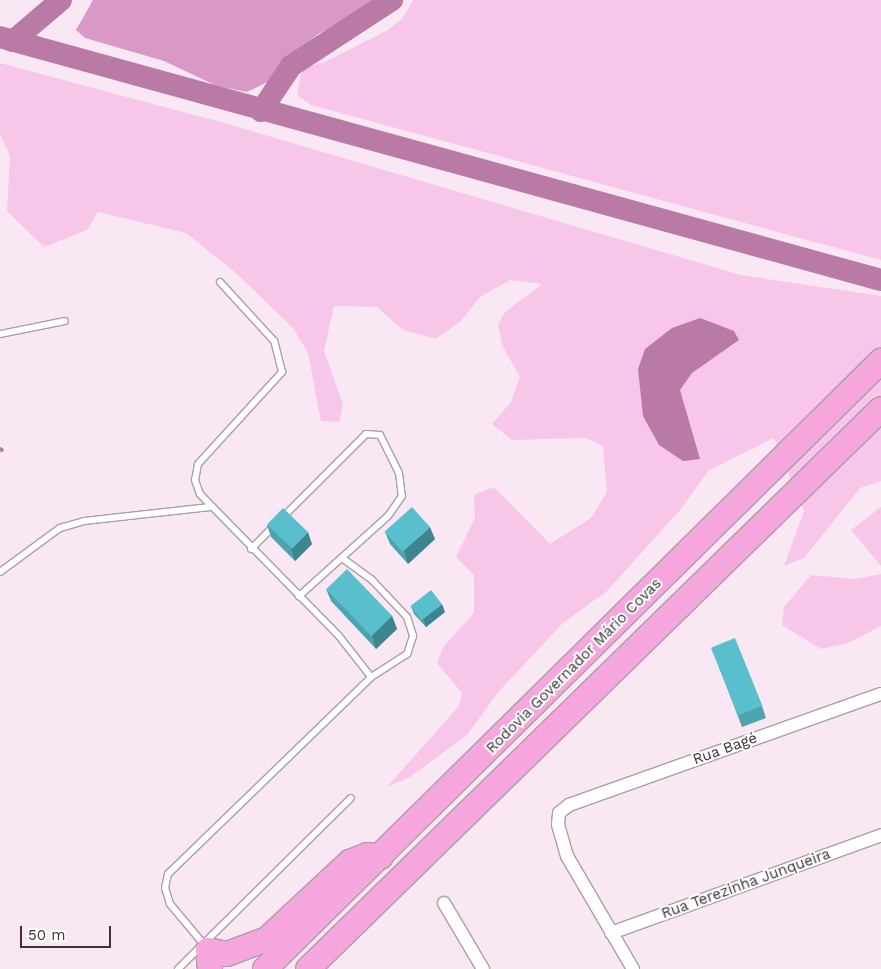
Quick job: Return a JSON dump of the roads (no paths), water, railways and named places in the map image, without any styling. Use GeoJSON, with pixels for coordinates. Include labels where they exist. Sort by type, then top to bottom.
{"type":"FeatureCollection","features":[{"type":"Feature","properties":{"kind":"highway","name":"Rodovia Governador Mário Covas"},"geometry":{"type":"LineString","coordinates":[[265,969],[381,857],[881,361]]}},
{"type":"Feature","properties":{"kind":"highway","name":"Rodovia Governador Mário Covas"},"geometry":{"type":"LineString","coordinates":[[308,969],[760,524],[881,409]]}},
{"type":"Feature","properties":{"kind":"highway"},"geometry":{"type":"LineString","coordinates":[[207,954],[227,954],[267,939],[350,862],[367,855],[381,857]]}},
{"type":"Feature","properties":{"kind":"street","name":"Rua Bagé"},"geometry":{"type":"LineString","coordinates":[[611,933],[560,837],[559,814],[569,805],[881,694]]}},
{"type":"Feature","properties":{"kind":"street","name":"Rua Terezinha Junqueira"},"geometry":{"type":"LineString","coordinates":[[611,933],[881,836]]}},
{"type":"Feature","properties":{"kind":"street"},"geometry":{"type":"LineString","coordinates":[[444,902],[483,969]]}},
{"type":"Feature","properties":{"kind":"street"},"geometry":{"type":"LineString","coordinates":[[611,933],[633,969]]}},
{"type":"Feature","properties":{"kind":"lane"},"geometry":{"type":"LineString","coordinates":[[220,282],[274,341],[282,372],[198,464],[195,480],[210,507],[351,650],[371,677]]}},
{"type":"Feature","properties":{"kind":"lane"},"geometry":{"type":"LineString","coordinates":[[0,334],[65,321]]}},
{"type":"Feature","properties":{"kind":"lane"},"geometry":{"type":"LineString","coordinates":[[251,548],[357,442],[374,433],[380,435],[399,473],[402,496],[388,516],[299,596]]}},
{"type":"Feature","properties":{"kind":"lane"},"geometry":{"type":"LineString","coordinates":[[0,572],[68,526],[210,507]]}},
{"type":"Feature","properties":{"kind":"lane"},"geometry":{"type":"LineString","coordinates":[[207,954],[170,904],[165,888],[168,874],[371,677],[407,654],[413,636],[407,616],[372,580],[342,558]]}},
{"type":"Feature","properties":{"kind":"lane"},"geometry":{"type":"LineString","coordinates":[[178,969],[207,954],[351,798]]}},
{"type":"Feature","properties":{"kind":"waterway"},"geometry":{"type":"LineString","coordinates":[[13,41],[61,0]]}},
{"type":"Feature","properties":{"kind":"waterway"},"geometry":{"type":"LineString","coordinates":[[261,111],[291,66],[392,0]]}},
{"type":"Feature","properties":{"kind":"waterway"},"geometry":{"type":"LineString","coordinates":[[0,37],[881,280]]}}]}
